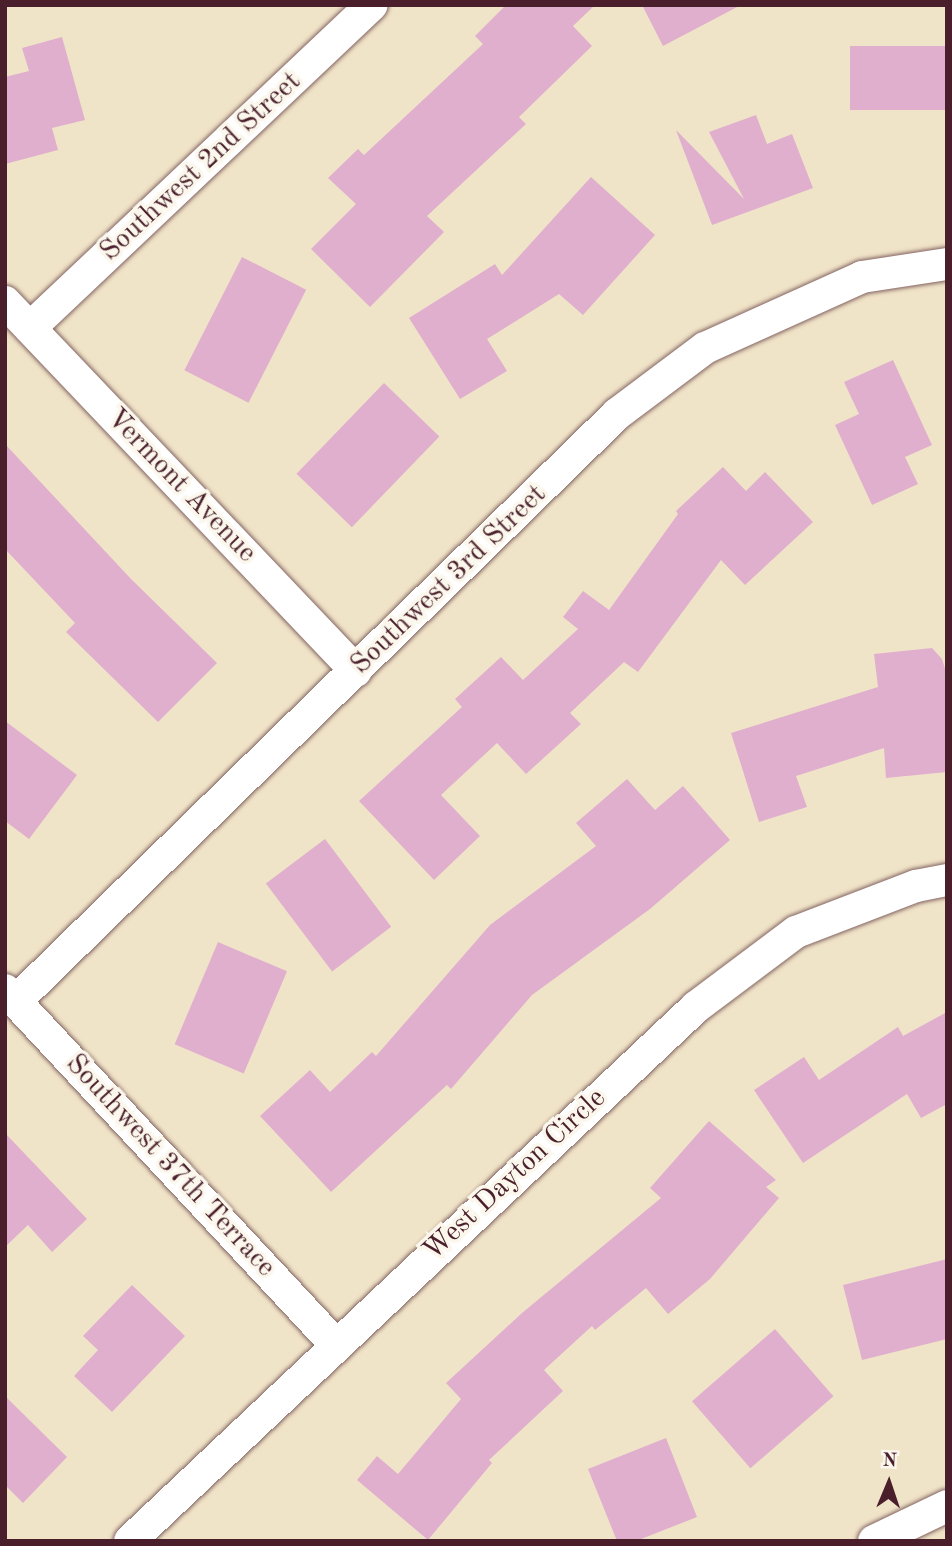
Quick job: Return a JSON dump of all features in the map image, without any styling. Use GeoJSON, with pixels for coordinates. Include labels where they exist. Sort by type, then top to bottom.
{"type":"FeatureCollection","features":[{"type":"Feature","properties":{"kind":"street","name":"Southwest 2nd Street"},"geometry":{"type":"LineString","coordinates":[[30,328],[371,5]]}},
{"type":"Feature","properties":{"kind":"street","name":"Southwest 3rd Street"},"geometry":{"type":"LineString","coordinates":[[11,995],[356,671],[617,414],[705,348],[862,276],[947,264]]}},
{"type":"Feature","properties":{"kind":"street","name":"Vermont Avenue"},"geometry":{"type":"LineString","coordinates":[[5,302],[356,671]]}},
{"type":"Feature","properties":{"kind":"street","name":"West Dayton Circle"},"geometry":{"type":"LineString","coordinates":[[130,1541],[334,1343],[696,1007],[796,932],[916,886],[947,880]]}},
{"type":"Feature","properties":{"kind":"street","name":"Southwest 37th Terrace"},"geometry":{"type":"LineString","coordinates":[[11,995],[334,1343]]}},
{"type":"Feature","properties":{"kind":"street"},"geometry":{"type":"LineString","coordinates":[[874,1541],[947,1506]]}},
{"type":"Feature","properties":{"kind":"building"},"geometry":{"type":"Polygon","coordinates":[[[506,5],[595,5],[573,26],[592,46],[519,117],[526,124],[427,216],[444,232],[370,307],[311,249],[356,204],[328,178],[358,149],[364,155],[483,44],[475,36],[506,5]]]}},
{"type":"Feature","properties":{"kind":"building"},"geometry":{"type":"Polygon","coordinates":[[[642,5],[741,5],[663,46],[642,5]]]}},
{"type":"Feature","properties":{"kind":"building"},"geometry":{"type":"Polygon","coordinates":[[[62,37],[85,120],[52,128],[58,150],[5,164],[5,77],[29,71],[22,48],[62,37]]]}},
{"type":"Feature","properties":{"kind":"building"},"geometry":{"type":"Polygon","coordinates":[[[850,46],[947,46],[947,110],[850,110],[850,46]]]}},
{"type":"Feature","properties":{"kind":"building"},"geometry":{"type":"Polygon","coordinates":[[[756,115],[767,144],[792,134],[813,188],[712,225],[676,130],[744,199],[709,132],[756,115]]]}},
{"type":"Feature","properties":{"kind":"building"},"geometry":{"type":"Polygon","coordinates":[[[591,177],[655,235],[583,315],[559,294],[487,339],[507,371],[460,399],[409,318],[495,264],[502,275],[591,177]]]}},
{"type":"Feature","properties":{"kind":"building"},"geometry":{"type":"Polygon","coordinates":[[[242,257],[306,290],[248,403],[184,370],[242,257]]]}},
{"type":"Feature","properties":{"kind":"building"},"geometry":{"type":"Polygon","coordinates":[[[893,360],[932,445],[905,457],[918,484],[872,505],[835,425],[859,414],[844,382],[893,360]]]}},
{"type":"Feature","properties":{"kind":"building"},"geometry":{"type":"Polygon","coordinates":[[[384,383],[439,436],[352,527],[296,474],[384,383]]]}},
{"type":"Feature","properties":{"kind":"building"},"geometry":{"type":"Polygon","coordinates":[[[5,444],[131,579],[217,663],[158,722],[66,632],[75,623],[5,549],[5,444]]]}},
{"type":"Feature","properties":{"kind":"building"},"geometry":{"type":"Polygon","coordinates":[[[723,467],[746,491],[765,472],[813,522],[745,585],[721,560],[638,672],[624,662],[570,713],[581,724],[526,774],[497,743],[441,795],[480,836],[434,880],[359,801],[462,707],[455,699],[501,657],[523,680],[578,629],[563,617],[583,591],[609,610],[678,514],[676,511],[723,467]]]}},
{"type":"Feature","properties":{"kind":"building"},"geometry":{"type":"Polygon","coordinates":[[[932,648],[942,659],[947,675],[947,772],[886,778],[884,748],[796,776],[807,807],[759,822],[731,733],[878,687],[874,654],[932,648]]]}},
{"type":"Feature","properties":{"kind":"building"},"geometry":{"type":"Polygon","coordinates":[[[5,721],[77,775],[29,839],[5,821],[5,721]]]}},
{"type":"Feature","properties":{"kind":"building"},"geometry":{"type":"Polygon","coordinates":[[[627,779],[655,810],[683,786],[730,840],[650,909],[532,995],[451,1089],[447,1085],[331,1192],[260,1116],[310,1070],[330,1092],[372,1052],[376,1056],[490,925],[596,846],[576,823],[627,779]]]}},
{"type":"Feature","properties":{"kind":"building"},"geometry":{"type":"Polygon","coordinates":[[[325,839],[391,927],[332,971],[266,884],[325,839]]]}},
{"type":"Feature","properties":{"kind":"building"},"geometry":{"type":"Polygon","coordinates":[[[218,942],[287,971],[244,1073],[175,1044],[218,942]]]}},
{"type":"Feature","properties":{"kind":"building"},"geometry":{"type":"Polygon","coordinates":[[[947,1012],[947,1104],[921,1118],[907,1094],[803,1163],[754,1090],[804,1057],[819,1080],[898,1027],[903,1036],[947,1012]]]}},
{"type":"Feature","properties":{"kind":"building"},"geometry":{"type":"Polygon","coordinates":[[[709,1121],[776,1180],[766,1187],[779,1198],[710,1279],[668,1314],[646,1288],[595,1330],[592,1326],[544,1370],[563,1391],[489,1460],[492,1463],[428,1540],[357,1480],[377,1456],[398,1474],[461,1399],[446,1383],[522,1313],[661,1198],[650,1188],[709,1121]]]}},
{"type":"Feature","properties":{"kind":"building"},"geometry":{"type":"Polygon","coordinates":[[[5,1133],[87,1219],[52,1252],[28,1225],[5,1247],[5,1133]]]}},
{"type":"Feature","properties":{"kind":"building"},"geometry":{"type":"Polygon","coordinates":[[[947,1259],[947,1339],[862,1360],[843,1285],[947,1259]]]}},
{"type":"Feature","properties":{"kind":"building"},"geometry":{"type":"Polygon","coordinates":[[[132,1285],[185,1336],[112,1412],[74,1376],[98,1350],[83,1336],[132,1285]]]}},
{"type":"Feature","properties":{"kind":"building"},"geometry":{"type":"Polygon","coordinates":[[[775,1329],[833,1396],[750,1468],[692,1401],[775,1329]]]}},
{"type":"Feature","properties":{"kind":"building"},"geometry":{"type":"Polygon","coordinates":[[[5,1396],[67,1457],[23,1503],[5,1485],[5,1396]]]}},
{"type":"Feature","properties":{"kind":"building"},"geometry":{"type":"Polygon","coordinates":[[[666,1438],[697,1517],[636,1541],[617,1541],[588,1469],[666,1438]]]}}]}
